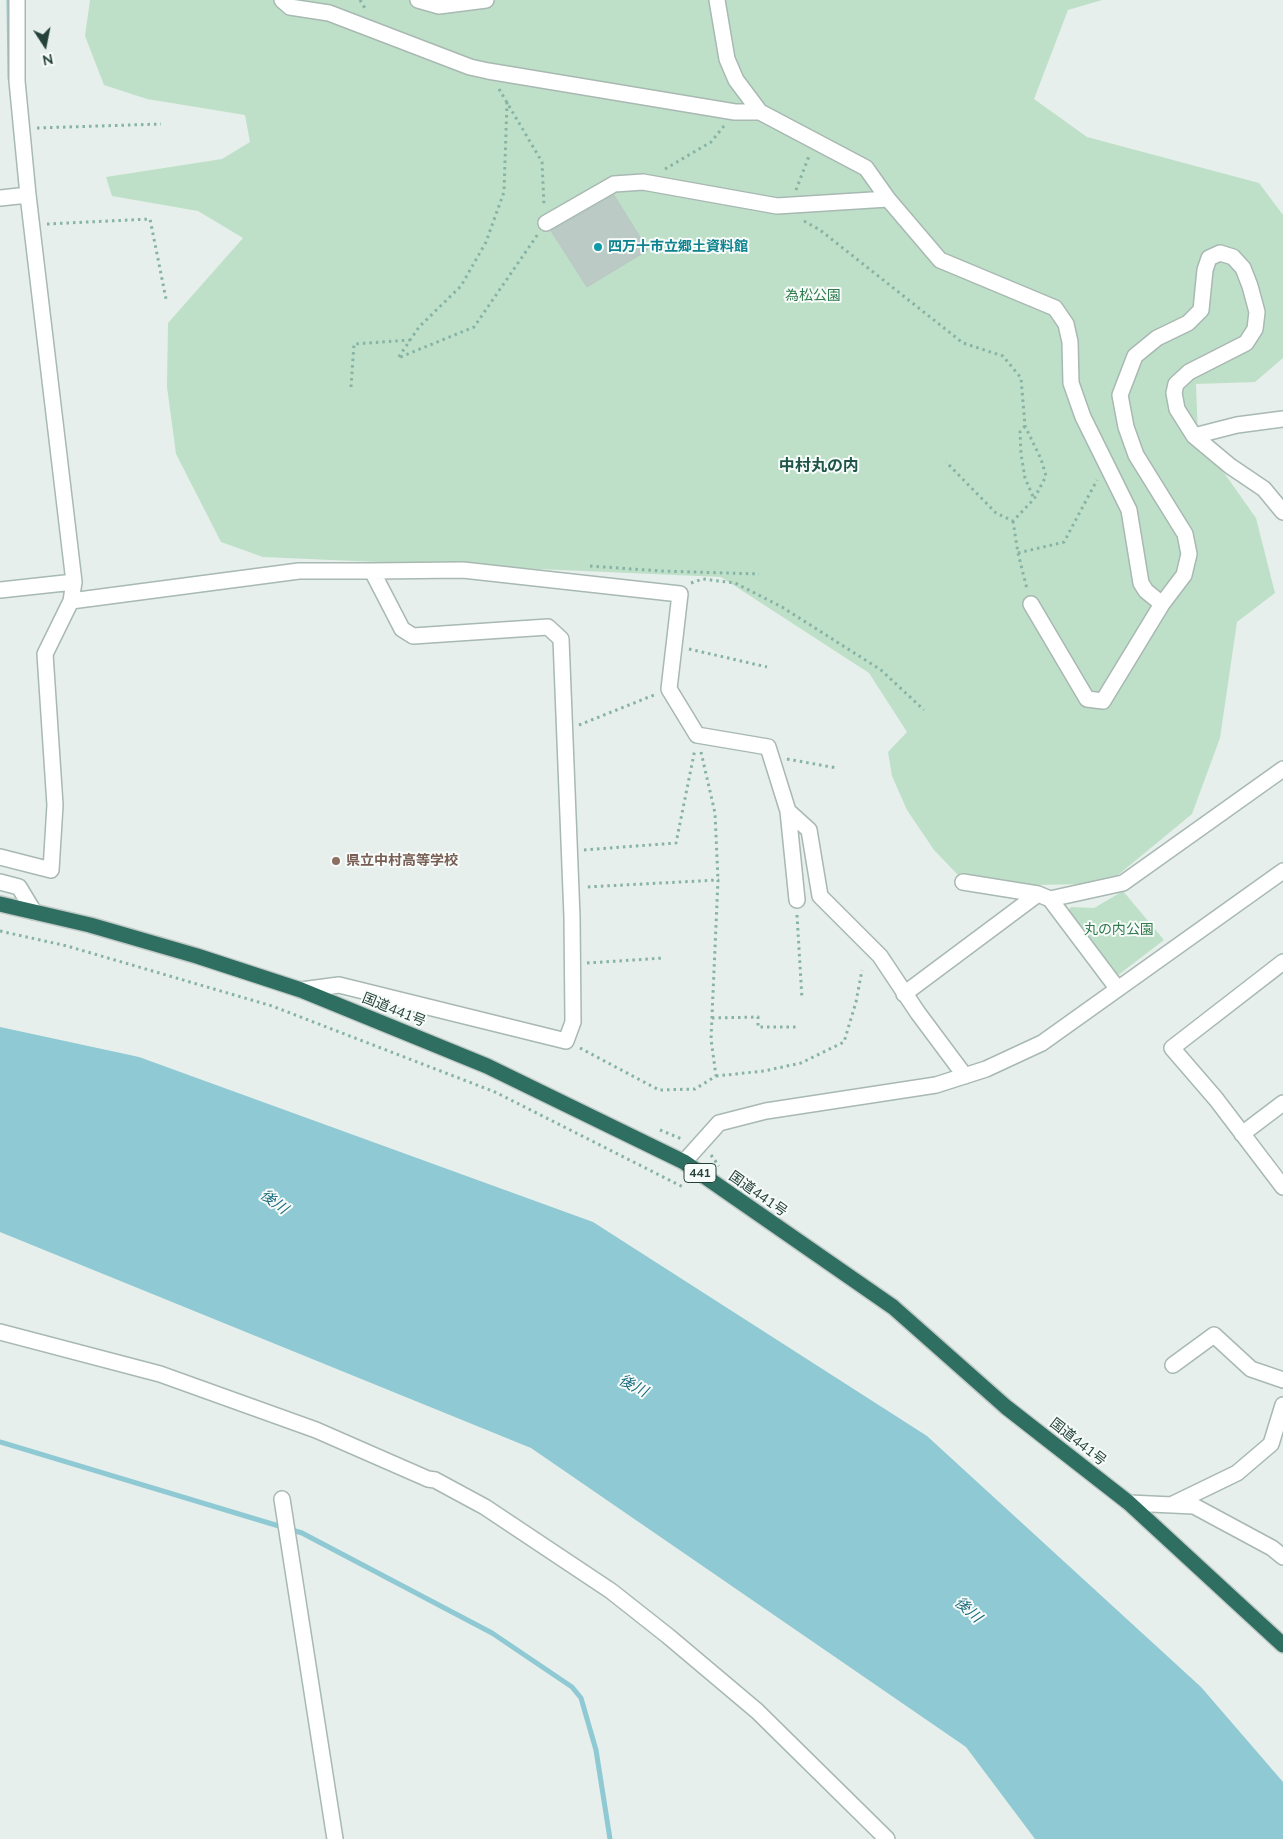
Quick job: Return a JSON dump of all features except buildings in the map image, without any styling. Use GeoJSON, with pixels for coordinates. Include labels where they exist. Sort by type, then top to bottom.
{"type":"FeatureCollection","features":[{"type":"Feature","properties":{"kind":"highway","name":"国道441号"},"geometry":{"type":"LineString","coordinates":[[0,904],[90,925],[197,956],[301,990],[487,1066],[684,1162],[893,1307],[1006,1407],[1129,1503],[1283,1646]]}},
{"type":"Feature","properties":{"kind":"street"},"geometry":{"type":"LineString","coordinates":[[0,857],[51,870],[55,805],[45,654],[71,601],[74,582],[28,196],[17,81],[17,0]]}},
{"type":"Feature","properties":{"kind":"street"},"geometry":{"type":"LineString","coordinates":[[282,0],[290,7],[330,13],[470,67],[735,112],[760,112]]}},
{"type":"Feature","properties":{"kind":"street"},"geometry":{"type":"LineString","coordinates":[[418,0],[439,6],[486,0]]}},
{"type":"Feature","properties":{"kind":"street"},"geometry":{"type":"LineString","coordinates":[[716,0],[727,59],[736,80],[760,112],[866,168],[888,199],[940,260],[1055,308],[1066,324],[1070,342],[1071,383],[1083,416],[1129,510],[1141,582],[1146,591],[1162,604]]}},
{"type":"Feature","properties":{"kind":"street"},"geometry":{"type":"LineString","coordinates":[[546,223],[614,184],[643,182],[789,206],[888,199]]}},
{"type":"Feature","properties":{"kind":"street"},"geometry":{"type":"LineString","coordinates":[[0,198],[28,196]]}},
{"type":"Feature","properties":{"kind":"street"},"geometry":{"type":"LineString","coordinates":[[1031,604],[1087,699],[1103,701],[1162,604],[1184,575],[1189,554],[1185,534],[1136,456],[1126,427],[1120,395],[1134,356],[1156,338],[1188,323],[1201,310],[1208,258],[1220,253],[1233,257],[1242,268],[1250,286],[1257,312],[1256,329],[1246,343],[1189,372],[1176,384],[1174,394],[1177,409],[1194,436],[1230,466],[1264,489],[1283,512]]}},
{"type":"Feature","properties":{"kind":"street"},"geometry":{"type":"LineString","coordinates":[[1194,436],[1237,425],[1283,419]]}},
{"type":"Feature","properties":{"kind":"street"},"geometry":{"type":"LineString","coordinates":[[71,601],[299,571],[463,570],[680,594],[669,689],[698,735],[768,747],[788,811],[797,900]]}},
{"type":"Feature","properties":{"kind":"street"},"geometry":{"type":"LineString","coordinates":[[301,990],[339,985],[566,1041],[573,1022],[570,851],[561,639],[548,627],[413,636],[402,629],[372,571]]}},
{"type":"Feature","properties":{"kind":"street"},"geometry":{"type":"LineString","coordinates":[[0,590],[74,582]]}},
{"type":"Feature","properties":{"kind":"street"},"geometry":{"type":"LineString","coordinates":[[964,882],[1044,896],[1124,883],[1283,769]]}},
{"type":"Feature","properties":{"kind":"street"},"geometry":{"type":"LineString","coordinates":[[788,811],[809,830],[820,896],[880,956],[904,994],[965,1076]]}},
{"type":"Feature","properties":{"kind":"street"},"geometry":{"type":"LineString","coordinates":[[684,1162],[719,1122],[766,1111],[936,1085],[986,1069],[1042,1043],[1117,988],[1282,874]]}},
{"type":"Feature","properties":{"kind":"street"},"geometry":{"type":"LineString","coordinates":[[0,882],[19,886],[34,912]]}},
{"type":"Feature","properties":{"kind":"street"},"geometry":{"type":"LineString","coordinates":[[904,994],[1044,896]]}},
{"type":"Feature","properties":{"kind":"street"},"geometry":{"type":"LineString","coordinates":[[1044,896],[1117,988]]}},
{"type":"Feature","properties":{"kind":"street"},"geometry":{"type":"LineString","coordinates":[[1283,962],[1172,1048],[1216,1099],[1283,1187]]}},
{"type":"Feature","properties":{"kind":"street"},"geometry":{"type":"LineString","coordinates":[[1242,1134],[1283,1103]]}},
{"type":"Feature","properties":{"kind":"street"},"geometry":{"type":"LineString","coordinates":[[0,1332],[160,1374],[316,1430],[428,1479],[435,1480],[485,1507],[611,1591],[668,1636],[758,1711],[887,1839]]}},
{"type":"Feature","properties":{"kind":"street"},"geometry":{"type":"LineString","coordinates":[[1173,1365],[1214,1335],[1251,1369],[1283,1380]]}},
{"type":"Feature","properties":{"kind":"street"},"geometry":{"type":"LineString","coordinates":[[1172,1505],[1237,1474],[1271,1444],[1283,1405]]}},
{"type":"Feature","properties":{"kind":"street"},"geometry":{"type":"LineString","coordinates":[[282,1499],[334,1839]]}},
{"type":"Feature","properties":{"kind":"street"},"geometry":{"type":"LineString","coordinates":[[1129,1503],[1194,1506],[1272,1548],[1283,1558]]}},
{"type":"Feature","properties":{"kind":"path"},"geometry":{"type":"LineString","coordinates":[[488,71],[507,102],[542,162],[546,223],[474,327],[398,358],[419,327],[461,286],[486,242],[504,192],[507,102]]}},
{"type":"Feature","properties":{"kind":"path"},"geometry":{"type":"LineString","coordinates":[[643,182],[711,142],[735,112]]}},
{"type":"Feature","properties":{"kind":"path"},"geometry":{"type":"LineString","coordinates":[[22,128],[161,124]]}},
{"type":"Feature","properties":{"kind":"path"},"geometry":{"type":"LineString","coordinates":[[789,206],[814,140]]}},
{"type":"Feature","properties":{"kind":"path"},"geometry":{"type":"LineString","coordinates":[[32,224],[150,219],[166,299]]}},
{"type":"Feature","properties":{"kind":"path"},"geometry":{"type":"LineString","coordinates":[[803,220],[820,230],[963,343],[1003,356],[1021,378],[1025,426],[1041,459],[1046,476],[1034,499],[1013,521]]}},
{"type":"Feature","properties":{"kind":"path"},"geometry":{"type":"LineString","coordinates":[[351,387],[354,344],[411,340]]}},
{"type":"Feature","properties":{"kind":"path"},"geometry":{"type":"LineString","coordinates":[[1025,426],[1020,432],[1021,454],[1024,478],[1034,499]]}},
{"type":"Feature","properties":{"kind":"path"},"geometry":{"type":"LineString","coordinates":[[946,462],[996,513],[1013,521]]}},
{"type":"Feature","properties":{"kind":"path"},"geometry":{"type":"LineString","coordinates":[[1018,552],[1064,542],[1106,464]]}},
{"type":"Feature","properties":{"kind":"path"},"geometry":{"type":"LineString","coordinates":[[1013,521],[1018,552],[1031,604]]}},
{"type":"Feature","properties":{"kind":"path"},"geometry":{"type":"LineString","coordinates":[[680,594],[689,584],[703,580],[735,583],[782,606],[881,670],[924,710]]}},
{"type":"Feature","properties":{"kind":"path"},"geometry":{"type":"LineString","coordinates":[[674,645],[767,667]]}},
{"type":"Feature","properties":{"kind":"path"},"geometry":{"type":"LineString","coordinates":[[565,731],[669,689]]}},
{"type":"Feature","properties":{"kind":"path"},"geometry":{"type":"LineString","coordinates":[[570,851],[676,844],[698,735]]}},
{"type":"Feature","properties":{"kind":"path"},"geometry":{"type":"LineString","coordinates":[[698,735],[715,813],[718,880],[711,1039],[716,1076]]}},
{"type":"Feature","properties":{"kind":"path"},"geometry":{"type":"LineString","coordinates":[[771,756],[837,768]]}},
{"type":"Feature","properties":{"kind":"path"},"geometry":{"type":"LineString","coordinates":[[571,888],[718,880]]}},
{"type":"Feature","properties":{"kind":"path"},"geometry":{"type":"LineString","coordinates":[[797,900],[802,999]]}},
{"type":"Feature","properties":{"kind":"path"},"geometry":{"type":"LineString","coordinates":[[0,931],[67,946],[272,1006],[496,1092],[685,1188]]}},
{"type":"Feature","properties":{"kind":"path"},"geometry":{"type":"LineString","coordinates":[[572,964],[664,958]]}},
{"type":"Feature","properties":{"kind":"path"},"geometry":{"type":"LineString","coordinates":[[566,1041],[659,1090],[695,1089],[716,1076],[764,1071],[800,1062],[844,1042],[856,1002],[862,970]]}},
{"type":"Feature","properties":{"kind":"path"},"geometry":{"type":"LineString","coordinates":[[712,1018],[758,1016],[758,1027],[799,1027]]}},
{"type":"Feature","properties":{"kind":"path"},"geometry":{"type":"LineString","coordinates":[[652,1127],[698,1145],[709,1153],[720,1167]]}},
{"type":"Feature","properties":{"kind":"green space","name":"為松公園"},"geometry":{"type":"Polygon","coordinates":[[[90,0],[1102,0],[1068,10],[1034,99],[1087,137],[1259,183],[1283,215],[1283,358],[1255,382],[1196,384],[1198,436],[1256,518],[1275,593],[1237,622],[1220,738],[1192,814],[1118,875],[1090,884],[1032,885],[972,880],[957,874],[934,850],[907,810],[892,776],[888,752],[907,732],[869,673],[721,577],[263,557],[221,542],[176,454],[167,387],[168,323],[243,238],[198,211],[112,196],[106,177],[222,159],[250,142],[245,115],[147,99],[104,85],[85,36],[90,0]]]}},
{"type":"Feature","properties":{"kind":"green space","name":"丸の内公園"},"geometry":{"type":"Polygon","coordinates":[[[1123,891],[1164,940],[1117,976],[1067,912],[1071,907],[1094,908],[1123,891]]]}},
{"type":"Feature","properties":{"kind":"water","name":"後川"},"geometry":{"type":"Polygon","coordinates":[[[0,1027],[139,1057],[593,1222],[927,1436],[1201,1687],[1283,1782],[1283,1839],[1035,1839],[966,1747],[531,1448],[0,1232],[0,1027]]]}},
{"type":"Feature","properties":{"kind":"waterway"},"geometry":{"type":"LineString","coordinates":[[9,0],[10,79]]}},
{"type":"Feature","properties":{"kind":"waterway"},"geometry":{"type":"LineString","coordinates":[[0,1442],[302,1533],[492,1633],[572,1687],[581,1698],[596,1750],[610,1839]]}},
{"type":"Feature","properties":{"kind":"place","name":"四万十市立郷土資料館"},"geometry":{"type":"Point","coordinates":[598,247]}},
{"type":"Feature","properties":{"kind":"place","name":"県立中村高等学校"},"geometry":{"type":"Point","coordinates":[336,861]}},
{"type":"Feature","properties":{"kind":"district","name":"中村丸の内"},"geometry":{"type":"Point","coordinates":[819,466]}}]}
